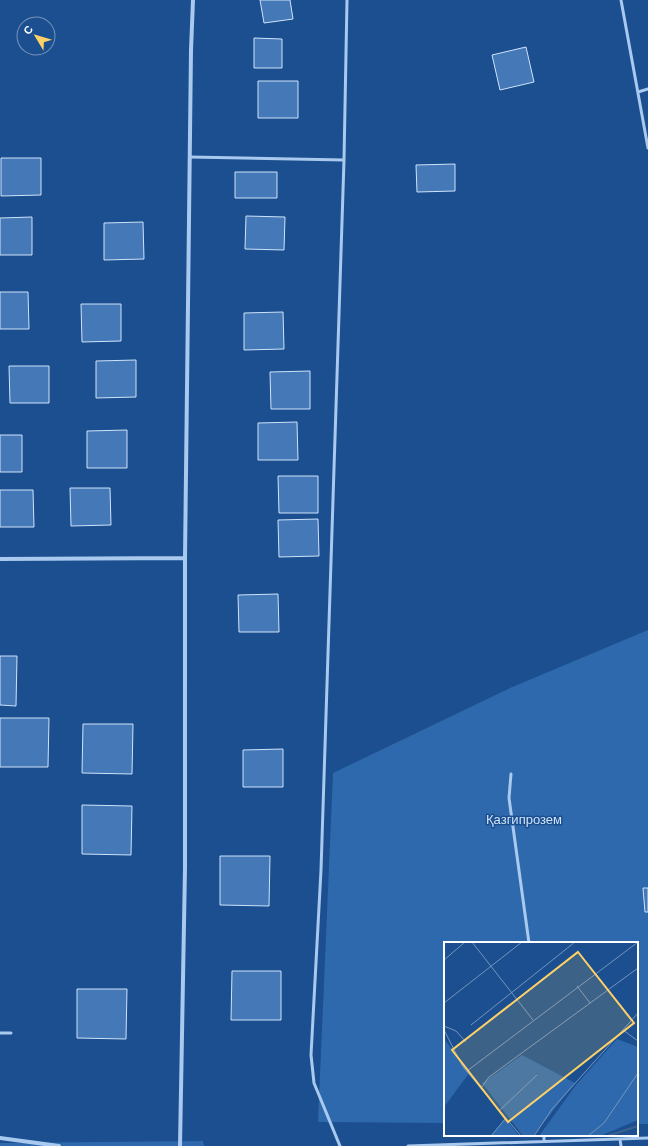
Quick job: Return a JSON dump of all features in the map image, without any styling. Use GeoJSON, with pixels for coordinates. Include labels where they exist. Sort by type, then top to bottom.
{"type":"FeatureCollection","features":[{"type":"Feature","properties":{"kind":"street"},"geometry":{"type":"LineString","coordinates":[[180,1146],[184,868],[184,558],[193,0]]}},
{"type":"Feature","properties":{"kind":"street"},"geometry":{"type":"LineString","coordinates":[[0,559],[184,558]]}},
{"type":"Feature","properties":{"kind":"street"},"geometry":{"type":"LineString","coordinates":[[0,1138],[59,1146]]}},
{"type":"Feature","properties":{"kind":"lane"},"geometry":{"type":"LineString","coordinates":[[340,1146],[314,1083],[311,1055],[322,862],[344,160],[347,0]]}},
{"type":"Feature","properties":{"kind":"lane"},"geometry":{"type":"LineString","coordinates":[[621,0],[648,148]]}},
{"type":"Feature","properties":{"kind":"lane"},"geometry":{"type":"LineString","coordinates":[[638,92],[648,89]]}},
{"type":"Feature","properties":{"kind":"lane"},"geometry":{"type":"LineString","coordinates":[[190,157],[344,160]]}},
{"type":"Feature","properties":{"kind":"lane"},"geometry":{"type":"LineString","coordinates":[[511,774],[509,798],[529,942]]}},
{"type":"Feature","properties":{"kind":"lane"},"geometry":{"type":"LineString","coordinates":[[0,1034],[11,1033]]}},
{"type":"Feature","properties":{"kind":"lane"},"geometry":{"type":"LineString","coordinates":[[544,1136],[544,1141]]}},
{"type":"Feature","properties":{"kind":"lane"},"geometry":{"type":"LineString","coordinates":[[408,1146],[648,1138]]}},
{"type":"Feature","properties":{"kind":"lane"},"geometry":{"type":"LineString","coordinates":[[620,1139],[621,1146]]}},
{"type":"Feature","properties":{"kind":"green space","name":"Қазгипрозем"},"geometry":{"type":"Polygon","coordinates":[[[648,630],[648,1124],[638,1124],[638,942],[444,942],[444,1123],[318,1122],[333,773],[510,688],[648,630]]]}},
{"type":"Feature","properties":{"kind":"green space"},"geometry":{"type":"Polygon","coordinates":[[[203,1141],[204,1146],[0,1146],[0,1143],[203,1141]]]}},
{"type":"Feature","properties":{"kind":"building"},"geometry":{"type":"Polygon","coordinates":[[[260,0],[290,0],[293,19],[264,23],[260,0]]]}},
{"type":"Feature","properties":{"kind":"building"},"geometry":{"type":"Polygon","coordinates":[[[254,38],[282,39],[282,68],[254,68],[254,38]]]}},
{"type":"Feature","properties":{"kind":"building"},"geometry":{"type":"Polygon","coordinates":[[[526,47],[534,82],[500,90],[492,55],[526,47]]]}},
{"type":"Feature","properties":{"kind":"building"},"geometry":{"type":"Polygon","coordinates":[[[258,81],[298,81],[298,118],[258,118],[258,81]]]}},
{"type":"Feature","properties":{"kind":"building"},"geometry":{"type":"Polygon","coordinates":[[[1,158],[41,158],[41,195],[1,196],[1,158]]]}},
{"type":"Feature","properties":{"kind":"building"},"geometry":{"type":"Polygon","coordinates":[[[455,164],[455,191],[417,192],[416,165],[455,164]]]}},
{"type":"Feature","properties":{"kind":"building"},"geometry":{"type":"Polygon","coordinates":[[[235,172],[277,172],[277,198],[235,198],[235,172]]]}},
{"type":"Feature","properties":{"kind":"building"},"geometry":{"type":"Polygon","coordinates":[[[246,216],[285,217],[284,250],[245,249],[246,216]]]}},
{"type":"Feature","properties":{"kind":"building"},"geometry":{"type":"Polygon","coordinates":[[[32,217],[32,255],[0,255],[0,218],[32,217]]]}},
{"type":"Feature","properties":{"kind":"building"},"geometry":{"type":"Polygon","coordinates":[[[143,222],[144,259],[104,260],[104,223],[143,222]]]}},
{"type":"Feature","properties":{"kind":"building"},"geometry":{"type":"Polygon","coordinates":[[[0,292],[28,292],[29,329],[0,329],[0,292]]]}},
{"type":"Feature","properties":{"kind":"building"},"geometry":{"type":"Polygon","coordinates":[[[81,304],[121,304],[121,341],[82,342],[81,304]]]}},
{"type":"Feature","properties":{"kind":"building"},"geometry":{"type":"Polygon","coordinates":[[[283,312],[284,349],[244,350],[244,313],[283,312]]]}},
{"type":"Feature","properties":{"kind":"building"},"geometry":{"type":"Polygon","coordinates":[[[136,360],[136,397],[96,398],[96,361],[136,360]]]}},
{"type":"Feature","properties":{"kind":"building"},"geometry":{"type":"Polygon","coordinates":[[[9,366],[49,366],[49,403],[10,403],[9,366]]]}},
{"type":"Feature","properties":{"kind":"building"},"geometry":{"type":"Polygon","coordinates":[[[310,371],[310,409],[271,409],[270,372],[310,371]]]}},
{"type":"Feature","properties":{"kind":"building"},"geometry":{"type":"Polygon","coordinates":[[[297,422],[298,460],[258,460],[258,423],[297,422]]]}},
{"type":"Feature","properties":{"kind":"building"},"geometry":{"type":"Polygon","coordinates":[[[127,430],[127,468],[87,468],[87,431],[127,430]]]}},
{"type":"Feature","properties":{"kind":"building"},"geometry":{"type":"Polygon","coordinates":[[[0,435],[22,435],[22,472],[0,472],[0,435]]]}},
{"type":"Feature","properties":{"kind":"building"},"geometry":{"type":"Polygon","coordinates":[[[278,476],[318,476],[318,513],[279,513],[278,476]]]}},
{"type":"Feature","properties":{"kind":"building"},"geometry":{"type":"Polygon","coordinates":[[[70,488],[110,488],[111,525],[71,526],[70,488]]]}},
{"type":"Feature","properties":{"kind":"building"},"geometry":{"type":"Polygon","coordinates":[[[0,490],[33,490],[34,527],[0,527],[0,490]]]}},
{"type":"Feature","properties":{"kind":"building"},"geometry":{"type":"Polygon","coordinates":[[[318,519],[319,556],[279,557],[278,520],[318,519]]]}},
{"type":"Feature","properties":{"kind":"building"},"geometry":{"type":"Polygon","coordinates":[[[278,594],[279,632],[239,632],[238,595],[278,594]]]}},
{"type":"Feature","properties":{"kind":"building"},"geometry":{"type":"Polygon","coordinates":[[[0,656],[17,656],[16,706],[0,705],[0,656]]]}},
{"type":"Feature","properties":{"kind":"building"},"geometry":{"type":"Polygon","coordinates":[[[0,718],[49,718],[48,767],[0,767],[0,718]]]}},
{"type":"Feature","properties":{"kind":"building"},"geometry":{"type":"Polygon","coordinates":[[[83,724],[133,724],[132,774],[82,773],[83,724]]]}},
{"type":"Feature","properties":{"kind":"building"},"geometry":{"type":"Polygon","coordinates":[[[283,749],[283,787],[243,787],[243,750],[283,749]]]}},
{"type":"Feature","properties":{"kind":"building"},"geometry":{"type":"Polygon","coordinates":[[[82,805],[132,806],[131,855],[82,854],[82,805]]]}},
{"type":"Feature","properties":{"kind":"building"},"geometry":{"type":"Polygon","coordinates":[[[220,856],[270,856],[269,906],[220,905],[220,856]]]}},
{"type":"Feature","properties":{"kind":"building"},"geometry":{"type":"Polygon","coordinates":[[[643,888],[648,888],[648,912],[645,912],[643,888]]]}},
{"type":"Feature","properties":{"kind":"building"},"geometry":{"type":"Polygon","coordinates":[[[232,971],[281,971],[281,1020],[231,1020],[232,971]]]}},
{"type":"Feature","properties":{"kind":"building"},"geometry":{"type":"Polygon","coordinates":[[[77,989],[127,989],[126,1039],[77,1038],[77,989]]]}}]}
